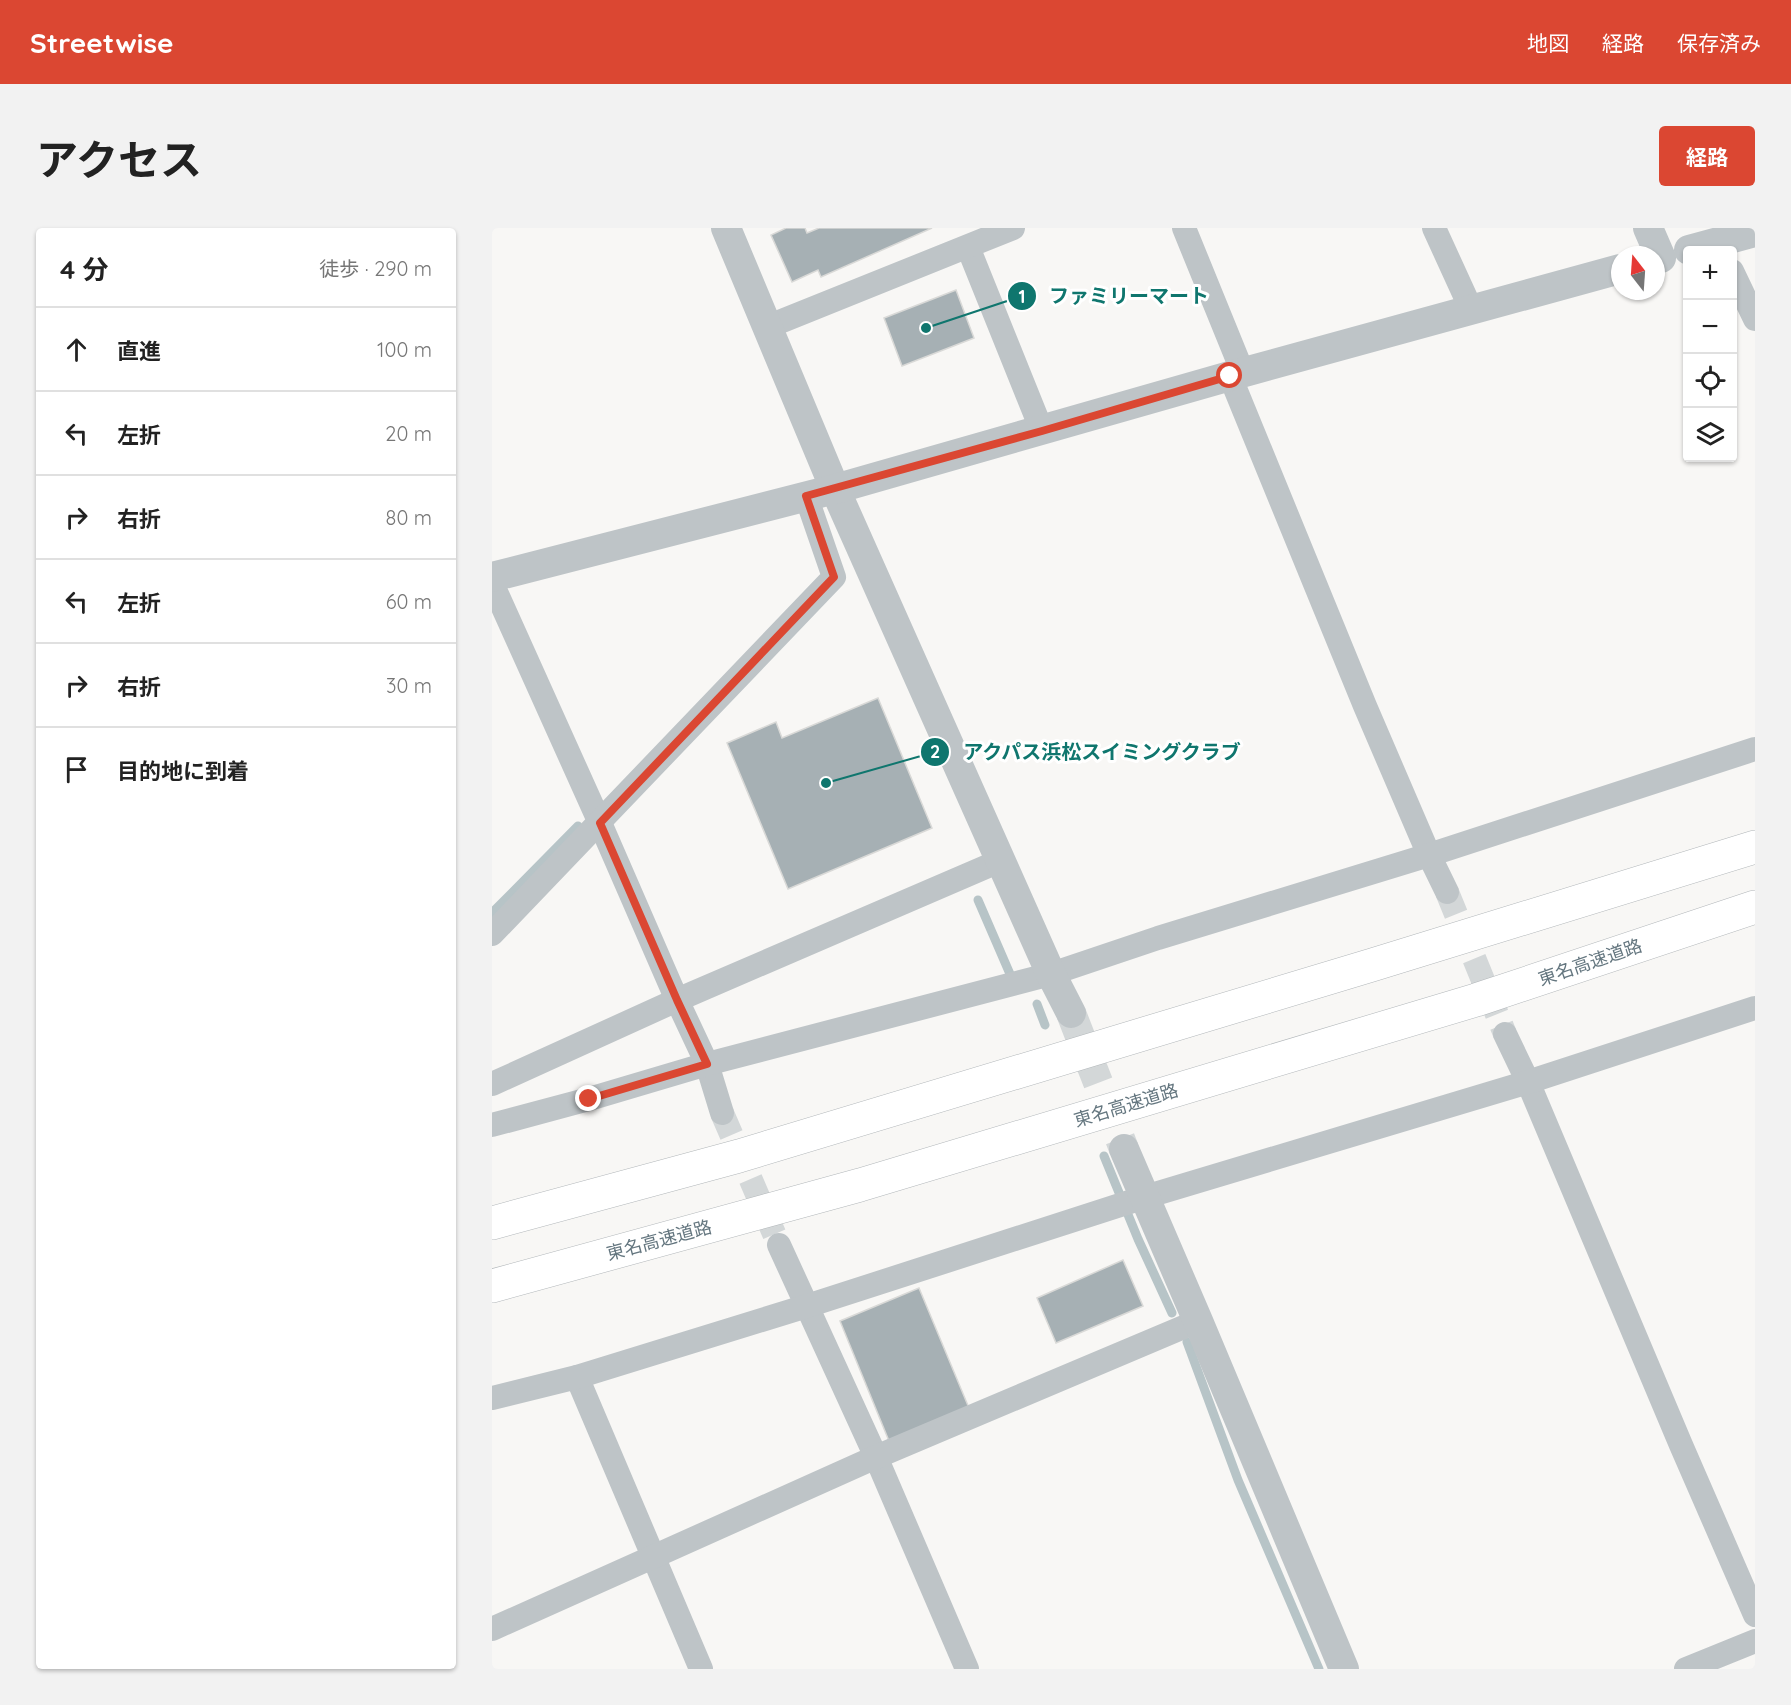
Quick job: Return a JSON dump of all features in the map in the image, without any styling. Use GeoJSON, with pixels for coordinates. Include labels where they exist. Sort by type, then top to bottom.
{"type":"FeatureCollection","features":[{"type":"Feature","properties":{"kind":"highway"},"geometry":{"type":"LineString","coordinates":[[492,1223],[750,1153],[1755,847]]}},
{"type":"Feature","properties":{"kind":"highway","name":"東名高速道路"},"geometry":{"type":"LineString","coordinates":[[492,1286],[894,1175],[1476,1000],[1755,907]]}},
{"type":"Feature","properties":{"kind":"street"},"geometry":{"type":"LineString","coordinates":[[726,228],[835,489],[1051,974],[1071,1013]]}},
{"type":"Feature","properties":{"kind":"street"},"geometry":{"type":"LineString","coordinates":[[767,327],[1013,228]]}},
{"type":"Feature","properties":{"kind":"street"},"geometry":{"type":"LineString","coordinates":[[1184,228],[1237,374],[1356,684],[1429,855],[1448,892]]}},
{"type":"Feature","properties":{"kind":"street"},"geometry":{"type":"LineString","coordinates":[[1434,228],[1472,309]]}},
{"type":"Feature","properties":{"kind":"street"},"geometry":{"type":"LineString","coordinates":[[1648,228],[1674,255]]}},
{"type":"Feature","properties":{"kind":"street"},"geometry":{"type":"LineString","coordinates":[[1721,246],[1755,232]]}},
{"type":"Feature","properties":{"kind":"street"},"geometry":{"type":"LineString","coordinates":[[968,247],[1042,431]]}},
{"type":"Feature","properties":{"kind":"street"},"geometry":{"type":"LineString","coordinates":[[492,577],[835,489],[1237,374],[1611,271]]}},
{"type":"Feature","properties":{"kind":"street"},"geometry":{"type":"LineString","coordinates":[[1737,281],[1755,319]]}},
{"type":"Feature","properties":{"kind":"street"},"geometry":{"type":"LineString","coordinates":[[492,934],[834,577],[806,496]]}},
{"type":"Feature","properties":{"kind":"street"},"geometry":{"type":"LineString","coordinates":[[492,583],[707,1064],[722,1113]]}},
{"type":"Feature","properties":{"kind":"street"},"geometry":{"type":"LineString","coordinates":[[492,1125],[707,1064],[1051,974],[1755,749]]}},
{"type":"Feature","properties":{"kind":"street"},"geometry":{"type":"LineString","coordinates":[[492,1084],[677,1000],[1002,860]]}},
{"type":"Feature","properties":{"kind":"street"},"geometry":{"type":"LineString","coordinates":[[492,1398],[577,1377],[807,1306],[1145,1197],[1528,1082],[1755,1008]]}},
{"type":"Feature","properties":{"kind":"street"},"geometry":{"type":"LineString","coordinates":[[1505,1034],[1528,1082],[1755,1616]]}},
{"type":"Feature","properties":{"kind":"street"},"geometry":{"type":"LineString","coordinates":[[1124,1149],[1344,1669]]}},
{"type":"Feature","properties":{"kind":"street"},"geometry":{"type":"LineString","coordinates":[[779,1245],[876,1457],[967,1669]]}},
{"type":"Feature","properties":{"kind":"street"},"geometry":{"type":"LineString","coordinates":[[492,1629],[876,1457],[1198,1321]]}},
{"type":"Feature","properties":{"kind":"street"},"geometry":{"type":"LineString","coordinates":[[577,1377],[701,1669]]}},
{"type":"Feature","properties":{"kind":"street"},"geometry":{"type":"LineString","coordinates":[[1686,1669],[1755,1641]]}},
{"type":"Feature","properties":{"kind":"building"},"geometry":{"type":"Polygon","coordinates":[[[786,228],[805,228],[807,233],[819,228],[932,228],[821,277],[818,270],[792,282],[771,235],[786,228]]]}},
{"type":"Feature","properties":{"kind":"building"},"geometry":{"type":"Polygon","coordinates":[[[956,290],[974,338],[902,366],[884,318],[956,290]]]}},
{"type":"Feature","properties":{"kind":"building"},"geometry":{"type":"Polygon","coordinates":[[[878,698],[932,828],[788,889],[727,743],[776,722],[782,738],[878,698]]]}},
{"type":"Feature","properties":{"kind":"building"},"geometry":{"type":"Polygon","coordinates":[[[1123,1260],[1143,1306],[1056,1343],[1037,1298],[1123,1260]]]}},
{"type":"Feature","properties":{"kind":"building"},"geometry":{"type":"Polygon","coordinates":[[[919,1288],[969,1408],[889,1441],[840,1321],[919,1288]]]}},
{"type":"Feature","properties":{"kind":"waterway"},"geometry":{"type":"LineString","coordinates":[[492,913],[578,826]]}},
{"type":"Feature","properties":{"kind":"waterway"},"geometry":{"type":"LineString","coordinates":[[978,900],[1010,974]]}},
{"type":"Feature","properties":{"kind":"waterway"},"geometry":{"type":"LineString","coordinates":[[1037,1004],[1045,1025]]}},
{"type":"Feature","properties":{"kind":"waterway"},"geometry":{"type":"LineString","coordinates":[[1104,1156],[1172,1313]]}},
{"type":"Feature","properties":{"kind":"waterway"},"geometry":{"type":"LineString","coordinates":[[1187,1342],[1238,1480],[1319,1669]]}},
{"type":"Feature","properties":{"kind":"tunnel"},"geometry":{"type":"LineString","coordinates":[[1447,892],[1505,1034]]}},
{"type":"Feature","properties":{"kind":"tunnel"},"geometry":{"type":"LineString","coordinates":[[1071,1013],[1124,1149]]}},
{"type":"Feature","properties":{"kind":"tunnel"},"geometry":{"type":"LineString","coordinates":[[722,1113],[779,1245]]}},
{"type":"Feature","properties":{"kind":"place","name":"ファミリーマート"},"geometry":{"type":"Point","coordinates":[926,328]}},
{"type":"Feature","properties":{"kind":"place","name":"アクパス浜松スイミングクラブ"},"geometry":{"type":"Point","coordinates":[826,783]}},
{"type":"Feature","properties":{"kind":"route"},"geometry":{"type":"LineString","coordinates":[[589,1099],[707,1064],[600,823],[834,577],[806,496],[1230,376]]}}]}
